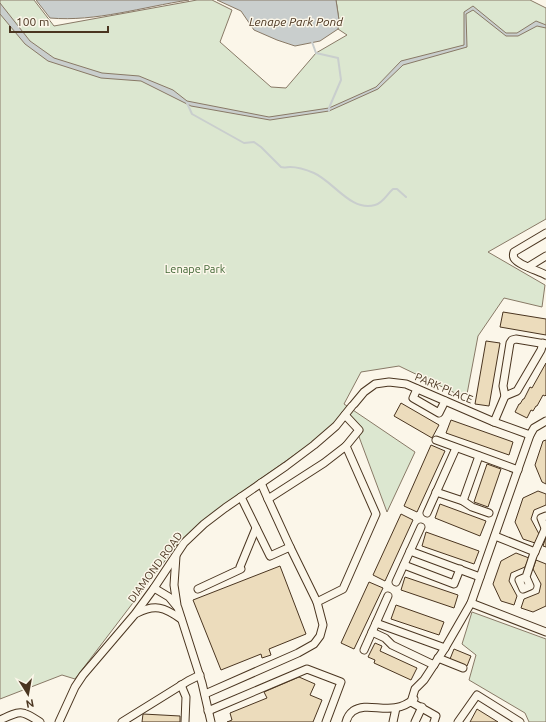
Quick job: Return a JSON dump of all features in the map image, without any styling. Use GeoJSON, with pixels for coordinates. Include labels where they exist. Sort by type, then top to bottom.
{"type":"FeatureCollection","features":[{"type":"Feature","properties":{"kind":"street"},"geometry":{"type":"LineString","coordinates":[[546,234],[514,252],[514,259],[546,275]]}},
{"type":"Feature","properties":{"kind":"street"},"geometry":{"type":"LineString","coordinates":[[528,267],[546,256]]}},
{"type":"Feature","properties":{"kind":"street"},"geometry":{"type":"LineString","coordinates":[[494,422],[505,396],[503,386],[510,343],[512,340],[516,339],[545,343],[517,391],[505,396]]}},
{"type":"Feature","properties":{"kind":"street","name":"PARK PLACE"},"geometry":{"type":"LineString","coordinates":[[353,405],[364,392],[375,384],[389,382],[406,384],[494,422],[530,435]]}},
{"type":"Feature","properties":{"kind":"street"},"geometry":{"type":"LineString","coordinates":[[417,389],[413,398],[439,412],[444,400]]}},
{"type":"Feature","properties":{"kind":"street","name":"DIAMOND ROAD"},"geometry":{"type":"LineString","coordinates":[[59,722],[75,687],[135,614],[184,543],[204,524],[314,445],[345,415],[353,405]]}},
{"type":"Feature","properties":{"kind":"street"},"geometry":{"type":"LineString","coordinates":[[268,498],[324,463],[346,446],[359,430],[345,415]]}},
{"type":"Feature","properties":{"kind":"street"},"geometry":{"type":"LineString","coordinates":[[346,722],[352,712],[360,709],[396,708],[411,702],[416,697],[424,680],[445,648],[471,603],[530,435],[534,428],[546,422]]}},
{"type":"Feature","properties":{"kind":"street"},"geometry":{"type":"LineString","coordinates":[[436,440],[518,470]]}},
{"type":"Feature","properties":{"kind":"street"},"geometry":{"type":"LineString","coordinates":[[317,602],[343,588],[376,514],[346,446]]}},
{"type":"Feature","properties":{"kind":"street"},"geometry":{"type":"LineString","coordinates":[[427,513],[456,448]]}},
{"type":"Feature","properties":{"kind":"street"},"geometry":{"type":"LineString","coordinates":[[463,501],[479,456]]}},
{"type":"Feature","properties":{"kind":"street"},"geometry":{"type":"LineString","coordinates":[[205,694],[298,653],[314,644],[320,636],[323,625],[317,602],[261,483]]}},
{"type":"Feature","properties":{"kind":"street"},"geometry":{"type":"LineString","coordinates":[[436,492],[463,501],[472,507],[489,513]]}},
{"type":"Feature","properties":{"kind":"street"},"geometry":{"type":"LineString","coordinates":[[241,497],[270,556],[290,547]]}},
{"type":"Feature","properties":{"kind":"street"},"geometry":{"type":"LineString","coordinates":[[526,577],[546,527],[541,518],[546,516]]}},
{"type":"Feature","properties":{"kind":"street"},"geometry":{"type":"LineString","coordinates":[[396,582],[421,527]]}},
{"type":"Feature","properties":{"kind":"street"},"geometry":{"type":"LineString","coordinates":[[198,589],[241,570],[240,567],[256,528]]}},
{"type":"Feature","properties":{"kind":"street"},"geometry":{"type":"LineString","coordinates":[[494,536],[535,552]]}},
{"type":"Feature","properties":{"kind":"street"},"geometry":{"type":"LineString","coordinates":[[410,551],[480,577]]}},
{"type":"Feature","properties":{"kind":"street"},"geometry":{"type":"LineString","coordinates":[[176,554],[174,585],[178,608],[200,675],[211,722]]}},
{"type":"Feature","properties":{"kind":"street"},"geometry":{"type":"LineString","coordinates":[[404,566],[454,584],[460,569]]}},
{"type":"Feature","properties":{"kind":"street"},"geometry":{"type":"LineString","coordinates":[[154,588],[169,597],[178,608]]}},
{"type":"Feature","properties":{"kind":"street"},"geometry":{"type":"LineString","coordinates":[[364,650],[388,596]]}},
{"type":"Feature","properties":{"kind":"street"},"geometry":{"type":"LineString","coordinates":[[471,603],[546,632]]}},
{"type":"Feature","properties":{"kind":"street"},"geometry":{"type":"LineString","coordinates":[[135,614],[143,610],[157,607],[170,611],[181,619]]}},
{"type":"Feature","properties":{"kind":"street"},"geometry":{"type":"LineString","coordinates":[[376,622],[445,648]]}},
{"type":"Feature","properties":{"kind":"street"},"geometry":{"type":"LineString","coordinates":[[372,632],[385,638],[392,645],[436,662],[463,668]]}},
{"type":"Feature","properties":{"kind":"street"},"geometry":{"type":"LineString","coordinates":[[208,711],[307,669],[341,682],[326,722]]}},
{"type":"Feature","properties":{"kind":"street"},"geometry":{"type":"LineString","coordinates":[[122,722],[181,685],[200,675]]}},
{"type":"Feature","properties":{"kind":"street"},"geometry":{"type":"LineString","coordinates":[[181,685],[186,697],[185,722]]}},
{"type":"Feature","properties":{"kind":"street"},"geometry":{"type":"LineString","coordinates":[[458,722],[477,695],[520,722]]}},
{"type":"Feature","properties":{"kind":"street"},"geometry":{"type":"LineString","coordinates":[[411,702],[436,716],[434,722]]}},
{"type":"Feature","properties":{"kind":"street"},"geometry":{"type":"LineString","coordinates":[[415,722],[422,707]]}},
{"type":"Feature","properties":{"kind":"street"},"geometry":{"type":"LineString","coordinates":[[393,722],[396,708]]}},
{"type":"Feature","properties":{"kind":"street"},"geometry":{"type":"LineString","coordinates":[[0,720],[13,714],[24,712],[40,722]]}},
{"type":"Feature","properties":{"kind":"green space","name":"Lenape Park"},"geometry":{"type":"Polygon","coordinates":[[[0,0],[34,0],[54,26],[197,0],[212,0],[232,10],[220,42],[271,87],[286,88],[316,53],[347,35],[338,29],[339,20],[336,0],[530,0],[546,8],[546,219],[488,252],[545,285],[542,307],[504,298],[478,336],[467,394],[455,393],[399,366],[361,372],[344,404],[415,452],[387,512],[355,426],[340,418],[328,431],[245,490],[180,541],[75,679],[62,675],[0,699],[0,0]]]}},
{"type":"Feature","properties":{"kind":"green space"},"geometry":{"type":"Polygon","coordinates":[[[472,612],[546,639],[546,722],[529,722],[525,713],[469,680],[476,655],[462,644],[472,612]]]}},
{"type":"Feature","properties":{"kind":"water"},"geometry":{"type":"Polygon","coordinates":[[[36,0],[189,0],[102,16],[67,19],[50,18],[36,0]]]}},
{"type":"Feature","properties":{"kind":"water","name":"Lenape Park Pond"},"geometry":{"type":"Polygon","coordinates":[[[217,0],[336,0],[339,20],[338,29],[320,41],[295,46],[254,30],[241,11],[217,0]]]}},
{"type":"Feature","properties":{"kind":"water"},"geometry":{"type":"Polygon","coordinates":[[[0,3],[30,41],[54,58],[102,73],[139,76],[173,90],[187,101],[269,117],[329,108],[376,87],[401,61],[464,45],[464,12],[473,6],[506,33],[517,33],[536,21],[546,25],[546,28],[537,26],[518,36],[506,36],[473,10],[466,14],[467,47],[403,65],[378,89],[329,111],[270,120],[191,106],[141,81],[101,78],[48,61],[25,44],[0,14],[0,3]]]}},
{"type":"Feature","properties":{"kind":"building"},"geometry":{"type":"Polygon","coordinates":[[[503,312],[546,319],[546,335],[500,327],[503,312]]]}},
{"type":"Feature","properties":{"kind":"building"},"geometry":{"type":"Polygon","coordinates":[[[486,341],[500,343],[489,406],[475,404],[486,341]]]}},
{"type":"Feature","properties":{"kind":"building"},"geometry":{"type":"Polygon","coordinates":[[[546,363],[546,395],[543,395],[537,406],[533,411],[531,410],[527,418],[515,412],[530,387],[532,388],[546,363]]]}},
{"type":"Feature","properties":{"kind":"building"},"geometry":{"type":"Polygon","coordinates":[[[401,403],[439,425],[432,438],[394,416],[401,403]]]}},
{"type":"Feature","properties":{"kind":"building"},"geometry":{"type":"Polygon","coordinates":[[[451,420],[513,442],[509,455],[446,433],[451,420]]]}},
{"type":"Feature","properties":{"kind":"building"},"geometry":{"type":"Polygon","coordinates":[[[546,440],[546,484],[542,482],[535,465],[543,441],[546,440]]]}},
{"type":"Feature","properties":{"kind":"building"},"geometry":{"type":"Polygon","coordinates":[[[431,445],[445,451],[417,512],[404,506],[431,445]]]}},
{"type":"Feature","properties":{"kind":"building"},"geometry":{"type":"Polygon","coordinates":[[[487,464],[501,469],[488,507],[474,502],[487,464]]]}},
{"type":"Feature","properties":{"kind":"building"},"geometry":{"type":"Polygon","coordinates":[[[538,491],[546,494],[546,505],[534,510],[531,519],[539,534],[535,543],[523,539],[515,522],[523,498],[538,491]]]}},
{"type":"Feature","properties":{"kind":"building"},"geometry":{"type":"Polygon","coordinates":[[[440,504],[486,521],[480,536],[435,518],[440,504]]]}},
{"type":"Feature","properties":{"kind":"building"},"geometry":{"type":"Polygon","coordinates":[[[401,514],[413,520],[385,581],[373,575],[401,514]]]}},
{"type":"Feature","properties":{"kind":"building"},"geometry":{"type":"Polygon","coordinates":[[[426,532],[479,551],[474,564],[422,546],[426,532]]]}},
{"type":"Feature","properties":{"kind":"building"},"geometry":{"type":"Polygon","coordinates":[[[546,537],[546,547],[543,546],[546,537]]]}},
{"type":"Feature","properties":{"kind":"building"},"geometry":{"type":"Polygon","coordinates":[[[516,553],[529,558],[525,567],[511,573],[509,581],[517,596],[514,605],[501,601],[493,584],[501,561],[516,553]]]}},
{"type":"Feature","properties":{"kind":"building"},"geometry":{"type":"Polygon","coordinates":[[[536,560],[546,564],[546,606],[533,612],[521,608],[524,599],[539,593],[541,584],[533,569],[536,560]]]}},
{"type":"Feature","properties":{"kind":"building"},"geometry":{"type":"Polygon","coordinates":[[[280,566],[306,634],[269,649],[271,655],[262,658],[261,654],[221,670],[193,600],[280,566]]]}},
{"type":"Feature","properties":{"kind":"building"},"geometry":{"type":"Polygon","coordinates":[[[405,577],[458,595],[454,608],[401,590],[405,577]]]}},
{"type":"Feature","properties":{"kind":"building"},"geometry":{"type":"Polygon","coordinates":[[[369,582],[383,588],[354,649],[341,643],[369,582]]]}},
{"type":"Feature","properties":{"kind":"building"},"geometry":{"type":"Polygon","coordinates":[[[396,605],[444,622],[439,635],[391,619],[396,605]]]}},
{"type":"Feature","properties":{"kind":"building"},"geometry":{"type":"Polygon","coordinates":[[[375,643],[382,646],[380,651],[417,668],[411,680],[374,663],[375,660],[368,657],[375,643]]]}},
{"type":"Feature","properties":{"kind":"building"},"geometry":{"type":"Polygon","coordinates":[[[454,649],[471,656],[467,666],[450,659],[454,649]]]}},
{"type":"Feature","properties":{"kind":"building"},"geometry":{"type":"Polygon","coordinates":[[[299,677],[315,684],[310,695],[322,700],[313,722],[227,722],[232,720],[230,713],[267,698],[264,692],[299,677]]]}},
{"type":"Feature","properties":{"kind":"building"},"geometry":{"type":"Polygon","coordinates":[[[477,709],[498,722],[470,722],[477,709]]]}},
{"type":"Feature","properties":{"kind":"building"},"geometry":{"type":"Polygon","coordinates":[[[143,714],[180,716],[180,722],[142,722],[143,714]]]}},
{"type":"Feature","properties":{"kind":"waterway"},"geometry":{"type":"LineString","coordinates":[[312,42],[316,53],[338,58],[341,80],[329,111]]}},
{"type":"Feature","properties":{"kind":"waterway"},"geometry":{"type":"LineString","coordinates":[[187,103],[192,114],[244,143],[254,142],[281,167],[296,168],[314,173],[350,200],[358,204],[366,206],[378,204],[393,189],[397,189],[406,197]]}}]}
